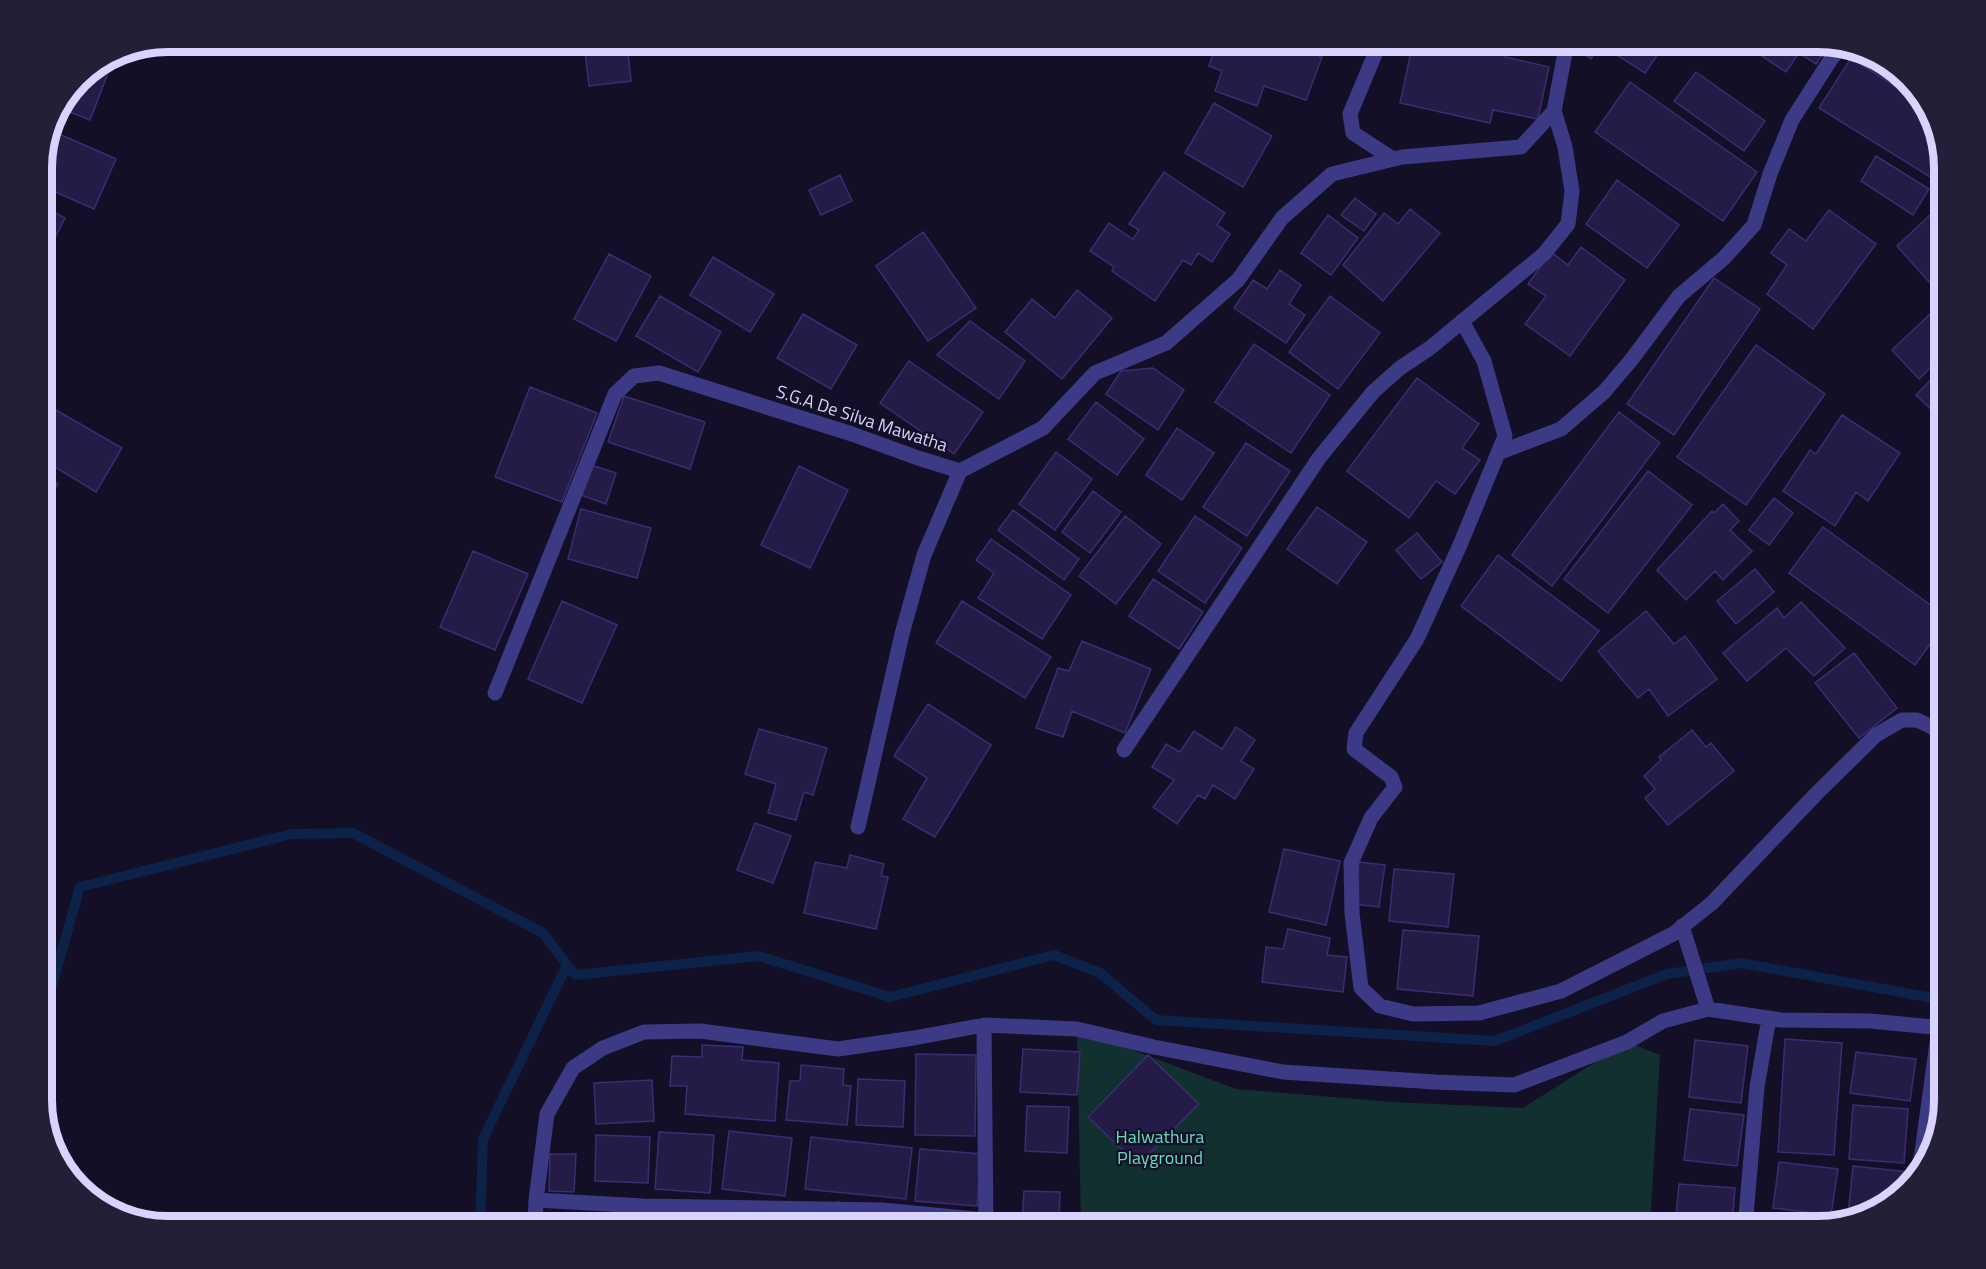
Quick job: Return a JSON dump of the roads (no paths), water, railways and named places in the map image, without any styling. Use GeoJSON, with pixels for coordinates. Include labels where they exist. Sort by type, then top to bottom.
{"type":"FeatureCollection","features":[{"type":"Feature","properties":{"kind":"street"},"geometry":{"type":"LineString","coordinates":[[1376,52],[1350,114],[1353,133],[1393,159]]}},
{"type":"Feature","properties":{"kind":"street"},"geometry":{"type":"LineString","coordinates":[[1124,750],[1319,458],[1373,392],[1544,254],[1568,224],[1572,191],[1565,147],[1554,111],[1565,52]]}},
{"type":"Feature","properties":{"kind":"street"},"geometry":{"type":"LineString","coordinates":[[1498,453],[1561,429],[1604,392],[1679,296],[1724,258],[1754,225],[1770,174],[1792,120],[1836,54]]}},
{"type":"Feature","properties":{"kind":"street","name":"S.G.A De Silva Mawatha"},"geometry":{"type":"LineString","coordinates":[[495,693],[615,394],[634,376],[659,373],[960,471],[1043,428],[1095,373],[1166,343],[1238,280],[1282,218],[1332,174],[1393,159],[1521,147],[1554,111]]}},
{"type":"Feature","properties":{"kind":"street"},"geometry":{"type":"LineString","coordinates":[[1462,321],[1484,360],[1505,436],[1460,545],[1417,639],[1356,732],[1354,749],[1391,777],[1395,787],[1371,818],[1351,863],[1360,988],[1380,1006],[1413,1014],[1479,1013],[1561,991],[1673,934],[1712,903],[1876,735],[1902,720],[1917,720],[1934,728]]}},
{"type":"Feature","properties":{"kind":"street"},"geometry":{"type":"LineString","coordinates":[[858,827],[902,634],[924,555],[960,471]]}},
{"type":"Feature","properties":{"kind":"street"},"geometry":{"type":"LineString","coordinates":[[1682,926],[1708,1009]]}},
{"type":"Feature","properties":{"kind":"street"},"geometry":{"type":"LineString","coordinates":[[535,1216],[547,1114],[573,1068],[603,1048],[644,1032],[700,1031],[838,1048],[914,1038],[984,1025],[1077,1029],[1154,1047],[1282,1072],[1435,1083],[1514,1085],[1627,1042],[1663,1021],[1708,1009],[1780,1020],[1870,1021],[1934,1027]]}},
{"type":"Feature","properties":{"kind":"street"},"geometry":{"type":"LineString","coordinates":[[1746,1216],[1757,1087],[1769,1018]]}},
{"type":"Feature","properties":{"kind":"street"},"geometry":{"type":"LineString","coordinates":[[984,1025],[986,1216]]}},
{"type":"Feature","properties":{"kind":"street"},"geometry":{"type":"LineString","coordinates":[[1923,1149],[1934,1074]]}},
{"type":"Feature","properties":{"kind":"street"},"geometry":{"type":"LineString","coordinates":[[536,1200],[643,1206],[882,1210],[927,1216]]}},
{"type":"Feature","properties":{"kind":"street"},"geometry":{"type":"LineString","coordinates":[[839,1209],[839,1216]]}},
{"type":"Feature","properties":{"kind":"waterway"},"geometry":{"type":"LineString","coordinates":[[53,982],[80,887],[292,834],[353,833],[543,933],[575,975],[759,956],[890,997],[1054,955],[1100,973],[1156,1020],[1495,1041],[1667,974],[1741,963],[1934,998]]}},
{"type":"Feature","properties":{"kind":"waterway"},"geometry":{"type":"LineString","coordinates":[[480,1216],[483,1139],[567,965]]}},
{"type":"Feature","properties":{"kind":"park label","name":"Halwathura Playground"},"geometry":{"type":"Point","coordinates":[1160,1146]}}]}
